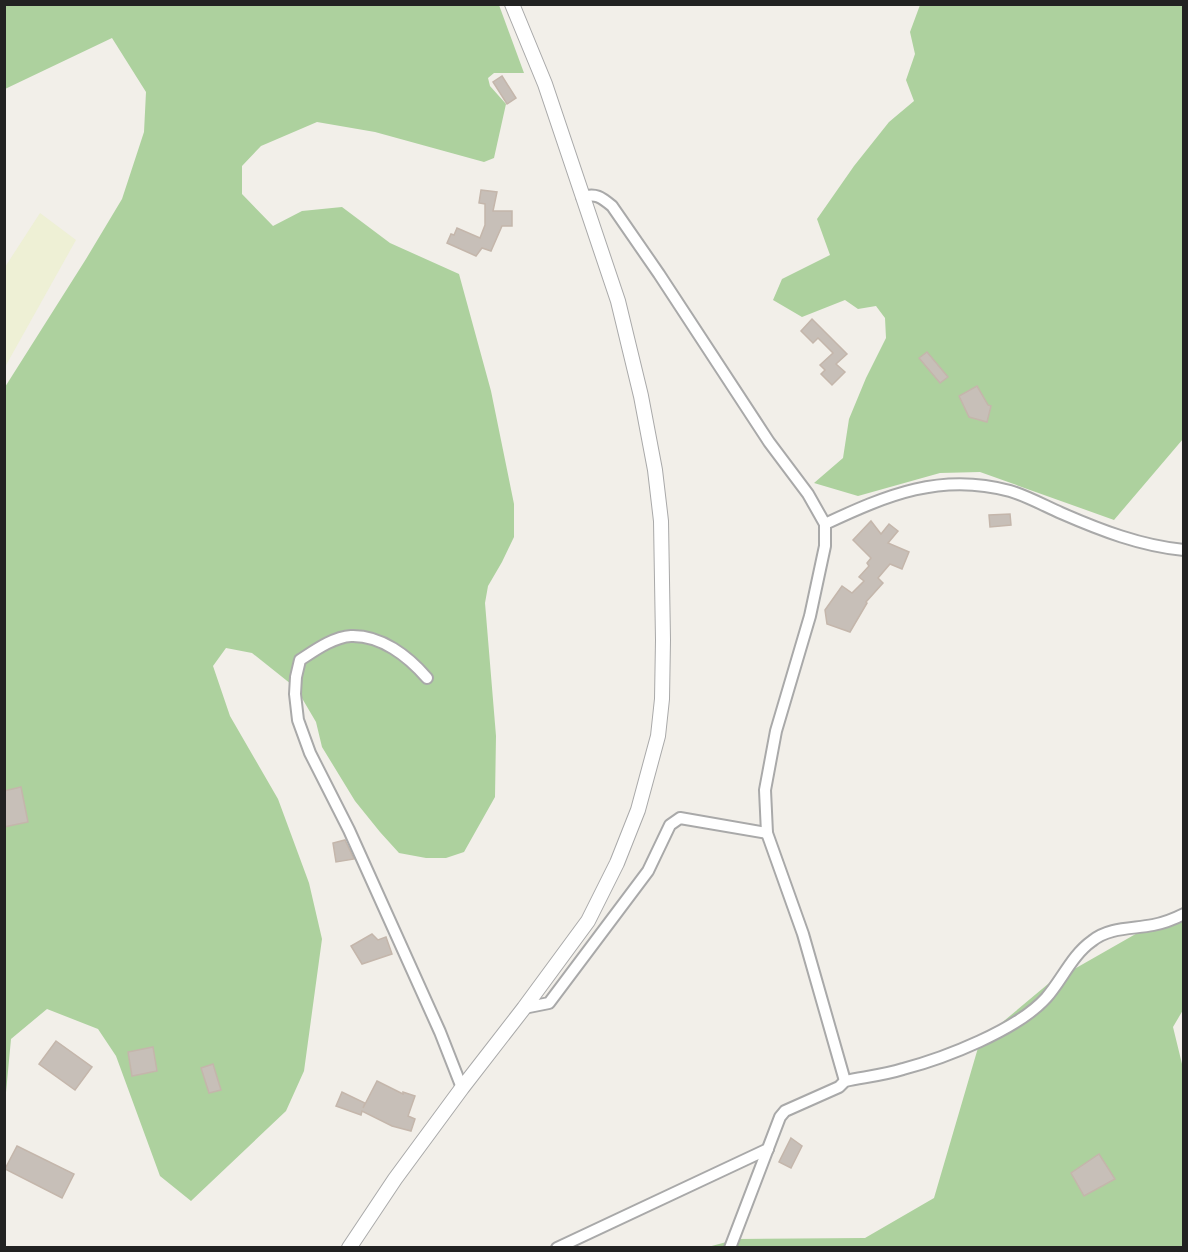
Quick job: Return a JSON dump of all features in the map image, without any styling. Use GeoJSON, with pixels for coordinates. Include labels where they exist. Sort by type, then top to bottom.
{"type":"FeatureCollection","features":[{"type":"Feature","properties":{"kind":"street"},"geometry":{"type":"LineString","coordinates":[[349,1248],[395,1179],[588,921],[617,863],[638,810],[654,755],[662,699],[661,521],[655,470],[641,396],[618,302],[545,84],[512,4]]}},
{"type":"Feature","properties":{"kind":"street"},"geometry":{"type":"LineString","coordinates":[[582,197],[594,194],[612,206],[769,442],[808,494],[825,524],[825,546],[810,616],[776,731],[765,790],[767,833],[803,934],[845,1081]]}},
{"type":"Feature","properties":{"kind":"street"},"geometry":{"type":"LineString","coordinates":[[825,524],[878,499],[935,485],[967,483],[1012,491],[1095,528],[1160,548],[1184,550]]}},
{"type":"Feature","properties":{"kind":"street"},"geometry":{"type":"LineString","coordinates":[[427,678],[397,651],[375,639],[350,636],[330,643],[300,660],[295,694],[298,720],[310,753],[349,830],[440,1032],[462,1088]]}},
{"type":"Feature","properties":{"kind":"street"},"geometry":{"type":"LineString","coordinates":[[524,1008],[549,1003],[648,871],[670,825],[675,821],[680,818],[699,820],[731,828],[767,833]]}},
{"type":"Feature","properties":{"kind":"street"},"geometry":{"type":"LineString","coordinates":[[730,1248],[780,1117],[785,1111],[839,1087],[845,1081],[903,1069],[970,1045],[1011,1026],[1046,998],[1080,951],[1092,940],[1105,933],[1154,925],[1184,914]]}},
{"type":"Feature","properties":{"kind":"street"},"geometry":{"type":"LineString","coordinates":[[557,1248],[768,1149]]}},
{"type":"Feature","properties":{"kind":"green space"},"geometry":{"type":"Polygon","coordinates":[[[5,5],[499,5],[524,73],[494,73],[488,78],[490,86],[506,104],[494,158],[484,162],[375,132],[317,122],[261,146],[242,166],[242,194],[273,226],[302,211],[342,207],[390,243],[459,274],[491,391],[514,504],[514,537],[488,586],[485,603],[496,736],[495,797],[464,852],[446,858],[426,858],[399,853],[355,801],[322,747],[316,722],[296,688],[252,653],[226,648],[213,666],[230,716],[278,799],[309,883],[322,939],[304,1071],[286,1111],[191,1201],[160,1176],[116,1056],[98,1029],[47,1009],[11,1039],[5,1103],[5,387],[122,199],[144,132],[146,92],[112,38],[5,89],[5,5]]]}},
{"type":"Feature","properties":{"kind":"green space"},"geometry":{"type":"Polygon","coordinates":[[[920,5],[1183,5],[1183,439],[1114,520],[980,472],[940,473],[858,496],[814,483],[843,458],[849,419],[886,338],[885,318],[876,306],[858,309],[845,300],[802,317],[773,300],[782,279],[830,255],[817,219],[854,166],[889,122],[914,101],[906,80],[915,54],[910,32],[920,5]]]}},
{"type":"Feature","properties":{"kind":"green space"},"geometry":{"type":"Polygon","coordinates":[[[40,213],[76,240],[5,367],[5,267],[40,213]]]}},
{"type":"Feature","properties":{"kind":"green space"},"geometry":{"type":"Polygon","coordinates":[[[1183,907],[1183,1010],[1173,1027],[1183,1068],[1183,1247],[704,1248],[738,1239],[865,1238],[934,1198],[980,1041],[1048,984],[1183,907]]]}},
{"type":"Feature","properties":{"kind":"building"},"geometry":{"type":"Polygon","coordinates":[[[502,76],[516,98],[507,104],[493,82],[502,76]]]}},
{"type":"Feature","properties":{"kind":"building"},"geometry":{"type":"Polygon","coordinates":[[[481,190],[497,192],[493,211],[512,211],[512,226],[502,226],[491,251],[482,248],[476,256],[447,243],[457,228],[480,238],[485,225],[485,204],[479,203],[481,190]]]}},
{"type":"Feature","properties":{"kind":"building"},"geometry":{"type":"Polygon","coordinates":[[[812,319],[847,354],[836,364],[845,372],[832,385],[821,374],[825,370],[820,365],[833,353],[818,338],[813,343],[801,331],[812,319]]]}},
{"type":"Feature","properties":{"kind":"building"},"geometry":{"type":"Polygon","coordinates":[[[927,352],[948,377],[940,383],[919,358],[927,352]]]}},
{"type":"Feature","properties":{"kind":"building"},"geometry":{"type":"Polygon","coordinates":[[[977,386],[988,405],[991,406],[987,422],[969,417],[959,396],[977,386]]]}},
{"type":"Feature","properties":{"kind":"building"},"geometry":{"type":"Polygon","coordinates":[[[1010,514],[1011,525],[990,527],[989,515],[1010,514]]]}},
{"type":"Feature","properties":{"kind":"building"},"geometry":{"type":"Polygon","coordinates":[[[871,521],[881,534],[889,524],[898,531],[888,543],[909,552],[902,569],[890,564],[878,578],[883,583],[866,602],[850,632],[827,624],[825,610],[842,586],[852,593],[864,581],[859,577],[869,566],[867,563],[871,558],[853,540],[871,521]]]}},
{"type":"Feature","properties":{"kind":"building"},"geometry":{"type":"Polygon","coordinates":[[[21,787],[28,822],[4,827],[4,791],[21,787]]]}},
{"type":"Feature","properties":{"kind":"building"},"geometry":{"type":"Polygon","coordinates":[[[345,840],[354,859],[336,862],[333,843],[345,840]]]}},
{"type":"Feature","properties":{"kind":"building"},"geometry":{"type":"Polygon","coordinates":[[[372,934],[378,940],[386,937],[392,954],[362,964],[351,946],[372,934]]]}},
{"type":"Feature","properties":{"kind":"building"},"geometry":{"type":"Polygon","coordinates":[[[56,1041],[92,1067],[75,1090],[39,1064],[56,1041]]]}},
{"type":"Feature","properties":{"kind":"building"},"geometry":{"type":"Polygon","coordinates":[[[153,1047],[157,1071],[132,1076],[128,1052],[153,1047]]]}},
{"type":"Feature","properties":{"kind":"building"},"geometry":{"type":"Polygon","coordinates":[[[213,1064],[221,1090],[209,1093],[201,1068],[213,1064]]]}},
{"type":"Feature","properties":{"kind":"building"},"geometry":{"type":"Polygon","coordinates":[[[377,1081],[403,1094],[403,1092],[415,1096],[408,1116],[415,1119],[411,1131],[392,1126],[362,1111],[361,1115],[336,1106],[342,1092],[365,1103],[363,1108],[377,1081]]]}},
{"type":"Feature","properties":{"kind":"building"},"geometry":{"type":"Polygon","coordinates":[[[791,1138],[802,1146],[791,1168],[779,1162],[791,1138]]]}},
{"type":"Feature","properties":{"kind":"building"},"geometry":{"type":"Polygon","coordinates":[[[17,1146],[74,1174],[62,1198],[5,1169],[17,1146]]]}},
{"type":"Feature","properties":{"kind":"building"},"geometry":{"type":"Polygon","coordinates":[[[1099,1154],[1115,1179],[1084,1196],[1071,1173],[1099,1154]]]}}]}
